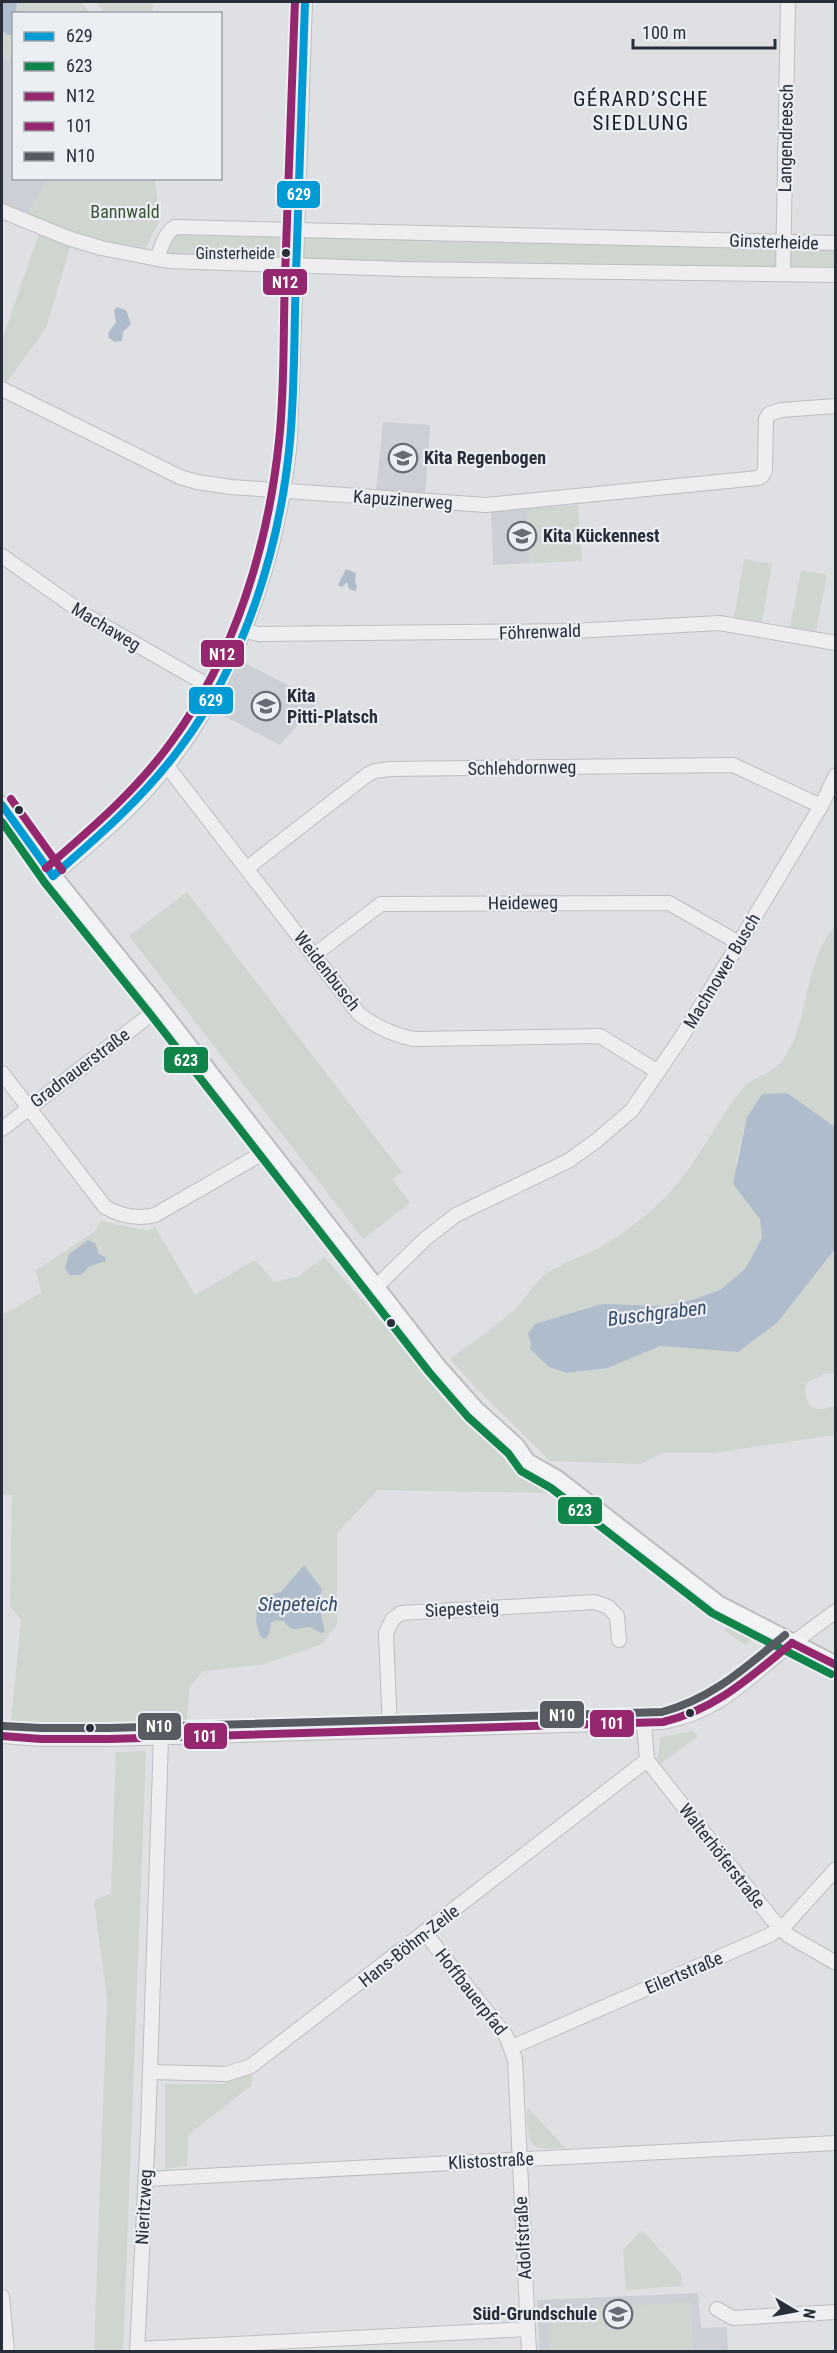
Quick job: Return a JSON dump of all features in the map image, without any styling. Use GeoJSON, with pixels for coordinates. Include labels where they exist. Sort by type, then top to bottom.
{"type":"FeatureCollection","features":[{"type":"Feature","properties":{"kind":"main road"},"geometry":{"type":"LineString","coordinates":[[2,805],[53,876],[159,1008],[452,1385],[533,1461],[718,1604],[836,1665]]}},
{"type":"Feature","properties":{"kind":"street"},"geometry":{"type":"LineString","coordinates":[[53,876],[136,801],[167,766],[216,690],[244,631],[263,573],[283,492],[291,424],[305,2]]}},
{"type":"Feature","properties":{"kind":"street","name":"Langendreesch"},"geometry":{"type":"LineString","coordinates":[[783,274],[788,2]]}},
{"type":"Feature","properties":{"kind":"street","name":"Ginsterheide"},"geometry":{"type":"LineString","coordinates":[[2,211],[68,238],[157,260],[402,268],[836,275]]}},
{"type":"Feature","properties":{"kind":"street","name":"Ginsterheide"},"geometry":{"type":"LineString","coordinates":[[157,260],[164,241],[175,227],[836,243]]}},
{"type":"Feature","properties":{"kind":"street","name":"Kapuzinerweg"},"geometry":{"type":"LineString","coordinates":[[2,389],[180,477],[216,486],[486,505],[517,504],[758,478],[765,470],[766,419],[769,414],[781,410],[836,406]]}},
{"type":"Feature","properties":{"kind":"street","name":"Machaweg"},"geometry":{"type":"LineString","coordinates":[[2,556],[87,616],[216,690]]}},
{"type":"Feature","properties":{"kind":"street","name":"Föhrenwald"},"geometry":{"type":"LineString","coordinates":[[244,631],[259,634],[491,633],[719,623],[836,643]]}},
{"type":"Feature","properties":{"kind":"street","name":"Schlehdornweg"},"geometry":{"type":"LineString","coordinates":[[247,867],[367,775],[375,771],[390,769],[733,765],[821,806]]}},
{"type":"Feature","properties":{"kind":"street","name":"Weidenbusch"},"geometry":{"type":"LineString","coordinates":[[167,766],[359,1014],[388,1032],[414,1039],[600,1036],[658,1072]]}},
{"type":"Feature","properties":{"kind":"street","name":"Machnower Busch"},"geometry":{"type":"LineString","coordinates":[[376,1287],[425,1239],[456,1215],[568,1161],[596,1141],[632,1110],[739,943],[821,806],[836,775]]}},
{"type":"Feature","properties":{"kind":"street","name":"Heideweg"},"geometry":{"type":"LineString","coordinates":[[314,955],[381,904],[669,903],[739,943]]}},
{"type":"Feature","properties":{"kind":"street","name":"Gradnauerstraße"},"geometry":{"type":"LineString","coordinates":[[2,1129],[159,1008]]}},
{"type":"Feature","properties":{"kind":"street"},"geometry":{"type":"LineString","coordinates":[[2,1074],[105,1207],[116,1213],[142,1219],[155,1215],[268,1150]]}},
{"type":"Feature","properties":{"kind":"street","name":"Siepesteig"},"geometry":{"type":"LineString","coordinates":[[390,1730],[386,1633],[392,1620],[401,1613],[598,1603],[612,1609],[617,1616],[619,1640]]}},
{"type":"Feature","properties":{"kind":"street"},"geometry":{"type":"LineString","coordinates":[[2,1736],[41,1739],[161,1738],[644,1723],[681,1719],[716,1704],[836,1611]]}},
{"type":"Feature","properties":{"kind":"street"},"geometry":{"type":"LineString","coordinates":[[644,1723],[647,1760]]}},
{"type":"Feature","properties":{"kind":"street","name":"Nieritzweg"},"geometry":{"type":"LineString","coordinates":[[137,2350],[146,2179],[161,1738]]}},
{"type":"Feature","properties":{"kind":"street","name":"Walterhöferstraße"},"geometry":{"type":"LineString","coordinates":[[647,1760],[781,1928],[789,1936],[836,1963]]}},
{"type":"Feature","properties":{"kind":"street","name":"Hans-Böhm-Zeile"},"geometry":{"type":"LineString","coordinates":[[150,2072],[226,2074],[251,2066],[647,1760]]}},
{"type":"Feature","properties":{"kind":"street","name":"Eilertstraße"},"geometry":{"type":"LineString","coordinates":[[512,2047],[770,1935],[781,1928],[836,1869]]}},
{"type":"Feature","properties":{"kind":"street","name":"Hoffbauerpfad"},"geometry":{"type":"LineString","coordinates":[[425,1933],[480,2002],[512,2047],[515,2059],[519,2160]]}},
{"type":"Feature","properties":{"kind":"street","name":"Klistostraße"},"geometry":{"type":"LineString","coordinates":[[146,2179],[836,2143]]}},
{"type":"Feature","properties":{"kind":"street","name":"Adolfstraße"},"geometry":{"type":"LineString","coordinates":[[519,2160],[529,2352]]}},
{"type":"Feature","properties":{"kind":"street"},"geometry":{"type":"LineString","coordinates":[[2,2297],[7,2352]]}},
{"type":"Feature","properties":{"kind":"street"},"geometry":{"type":"LineString","coordinates":[[717,2309],[734,2318],[836,2312]]}},
{"type":"Feature","properties":{"kind":"street"},"geometry":{"type":"LineString","coordinates":[[137,2350],[528,2329]]}},
{"type":"Feature","properties":{"kind":"shaded area"},"geometry":{"type":"Polygon","coordinates":[[[2,55],[12,59],[12,180],[47,180],[20,226],[2,218],[2,55]]]}},
{"type":"Feature","properties":{"kind":"shaded area","name":"Kita Regenbogen"},"geometry":{"type":"Polygon","coordinates":[[[383,422],[430,425],[425,495],[376,491],[383,422]]]}},
{"type":"Feature","properties":{"kind":"shaded area","name":"Kita Kückennest"},"geometry":{"type":"Polygon","coordinates":[[[550,508],[552,562],[493,565],[491,510],[550,508]]]}},
{"type":"Feature","properties":{"kind":"shaded area","name":"Kita Pitti-Platsch"},"geometry":{"type":"Polygon","coordinates":[[[241,661],[319,701],[280,745],[214,711],[241,661]]]}},
{"type":"Feature","properties":{"kind":"shaded area","name":"Süd-Grundschule"},"geometry":{"type":"Polygon","coordinates":[[[698,2293],[701,2328],[727,2327],[728,2351],[539,2351],[537,2300],[698,2293]]]}},
{"type":"Feature","properties":{"kind":"green space"},"geometry":{"type":"Polygon","coordinates":[[[17,2],[81,2],[89,12],[16,12],[17,2]]]}},
{"type":"Feature","properties":{"kind":"green space"},"geometry":{"type":"Polygon","coordinates":[[[97,2],[153,2],[153,12],[103,12],[97,2]]]}},
{"type":"Feature","properties":{"kind":"green space"},"geometry":{"type":"Polygon","coordinates":[[[2,31],[12,35],[12,59],[2,55],[2,31]]]}},
{"type":"Feature","properties":{"kind":"green space","name":"Bannwald"},"geometry":{"type":"Polygon","coordinates":[[[47,180],[155,180],[160,220],[144,251],[105,242],[26,215],[47,180]]]}},
{"type":"Feature","properties":{"kind":"green space"},"geometry":{"type":"Polygon","coordinates":[[[170,231],[836,243],[835,275],[168,261],[160,250],[170,231]]]}},
{"type":"Feature","properties":{"kind":"green space","name":"Bannwald"},"geometry":{"type":"Polygon","coordinates":[[[39,233],[71,245],[46,328],[6,383],[2,377],[2,340],[39,233]]]}},
{"type":"Feature","properties":{"kind":"green space"},"geometry":{"type":"Polygon","coordinates":[[[578,505],[582,561],[529,563],[527,509],[578,505]]]}},
{"type":"Feature","properties":{"kind":"green space"},"geometry":{"type":"Polygon","coordinates":[[[744,559],[772,564],[762,622],[734,617],[744,559]]]}},
{"type":"Feature","properties":{"kind":"green space"},"geometry":{"type":"Polygon","coordinates":[[[801,570],[827,575],[816,632],[790,627],[801,570]]]}},
{"type":"Feature","properties":{"kind":"green space"},"geometry":{"type":"Polygon","coordinates":[[[187,892],[402,1172],[392,1179],[410,1203],[363,1239],[129,936],[187,892]]]}},
{"type":"Feature","properties":{"kind":"green space"},"geometry":{"type":"Polygon","coordinates":[[[835,926],[835,1127],[819,1117],[762,1094],[747,1117],[736,1162],[750,1204],[760,1219],[762,1238],[745,1269],[720,1290],[692,1300],[664,1306],[644,1306],[528,1334],[530,1349],[549,1367],[567,1373],[608,1368],[660,1346],[738,1352],[777,1323],[835,1249],[835,1373],[825,1374],[807,1382],[805,1390],[812,1406],[822,1409],[835,1406],[835,1435],[714,1453],[663,1453],[640,1464],[550,1461],[450,1359],[510,1313],[546,1274],[615,1238],[667,1196],[690,1167],[745,1085],[775,1068],[789,1050],[802,1015],[817,958],[824,941],[835,926]]]}},
{"type":"Feature","properties":{"kind":"green space"},"geometry":{"type":"Polygon","coordinates":[[[101,1221],[149,1231],[155,1227],[195,1295],[255,1260],[275,1282],[299,1276],[324,1257],[462,1413],[556,1493],[378,1490],[337,1533],[337,1624],[322,1644],[261,1665],[203,1671],[189,1688],[187,1723],[71,1725],[11,1722],[21,1620],[10,1606],[12,1495],[2,1494],[2,1315],[41,1293],[36,1270],[94,1232],[101,1221]]]}},
{"type":"Feature","properties":{"kind":"green space"},"geometry":{"type":"Polygon","coordinates":[[[729,1624],[753,1637],[746,1645],[725,1631],[729,1624]]]}},
{"type":"Feature","properties":{"kind":"green space"},"geometry":{"type":"Polygon","coordinates":[[[692,1731],[698,1736],[660,1764],[657,1760],[661,1737],[692,1731]]]}},
{"type":"Feature","properties":{"kind":"green space"},"geometry":{"type":"Polygon","coordinates":[[[146,1751],[123,2351],[94,2351],[107,1998],[94,1901],[111,1893],[116,1752],[146,1751]]]}},
{"type":"Feature","properties":{"kind":"green space"},"geometry":{"type":"Polygon","coordinates":[[[252,2072],[252,2085],[188,2135],[187,2166],[165,2169],[165,2084],[222,2084],[252,2072]]]}},
{"type":"Feature","properties":{"kind":"green space"},"geometry":{"type":"Polygon","coordinates":[[[528,2108],[565,2148],[534,2146],[529,2136],[528,2108]]]}},
{"type":"Feature","properties":{"kind":"green space"},"geometry":{"type":"Polygon","coordinates":[[[642,2230],[681,2273],[682,2286],[626,2290],[623,2250],[642,2230]]]}},
{"type":"Feature","properties":{"kind":"green space","name":"Süd-Grundschule"},"geometry":{"type":"Polygon","coordinates":[[[691,2302],[693,2351],[550,2351],[548,2310],[691,2302]]]}},
{"type":"Feature","properties":{"kind":"water"},"geometry":{"type":"Polygon","coordinates":[[[2,2],[17,2],[16,12],[12,12],[12,35],[2,31],[2,2]]]}},
{"type":"Feature","properties":{"kind":"water"},"geometry":{"type":"Polygon","coordinates":[[[117,307],[126,310],[131,324],[123,332],[122,341],[115,342],[109,338],[108,333],[116,322],[114,310],[117,307]]]}},
{"type":"Feature","properties":{"kind":"water"},"geometry":{"type":"Polygon","coordinates":[[[346,569],[356,573],[355,591],[349,589],[347,582],[342,587],[338,585],[346,569]]]}},
{"type":"Feature","properties":{"kind":"water","name":"Buschgraben"},"geometry":{"type":"Polygon","coordinates":[[[787,1093],[835,1127],[835,1249],[777,1323],[738,1352],[660,1346],[608,1368],[567,1373],[549,1367],[530,1349],[528,1334],[535,1324],[602,1304],[664,1306],[692,1300],[720,1290],[745,1269],[762,1238],[760,1219],[733,1184],[747,1117],[762,1094],[787,1093]]]}},
{"type":"Feature","properties":{"kind":"water"},"geometry":{"type":"Polygon","coordinates":[[[88,1240],[95,1243],[99,1254],[105,1257],[106,1261],[90,1266],[81,1275],[70,1275],[65,1268],[69,1254],[88,1240]]]}},
{"type":"Feature","properties":{"kind":"water","name":"Siepeteich"},"geometry":{"type":"Polygon","coordinates":[[[304,1565],[322,1589],[318,1602],[325,1632],[321,1633],[310,1627],[292,1628],[284,1621],[275,1620],[271,1623],[269,1634],[265,1639],[260,1637],[256,1621],[258,1598],[281,1592],[304,1565]]]}},
{"type":"Feature","properties":{"kind":"transit line","name":"N12"},"geometry":{"type":"LineString","coordinates":[[46,868],[129,792],[172,741],[214,673],[231,636],[257,559],[274,481],[281,421],[295,2]]}},
{"type":"Feature","properties":{"kind":"transit line","name":"629"},"geometry":{"type":"LineString","coordinates":[[53,876],[136,799],[180,748],[203,714],[241,641],[268,562],[285,481],[292,420],[305,2]]}},
{"type":"Feature","properties":{"kind":"transit line","name":"N12"},"geometry":{"type":"LineString","coordinates":[[11,799],[62,870]]}},
{"type":"Feature","properties":{"kind":"transit line","name":"629"},"geometry":{"type":"LineString","coordinates":[[2,805],[53,876]]}},
{"type":"Feature","properties":{"kind":"transit line","name":"623"},"geometry":{"type":"LineString","coordinates":[[2,822],[45,883],[151,1015],[429,1372],[468,1417],[508,1453],[521,1471],[551,1488],[712,1613],[831,1674]]}},
{"type":"Feature","properties":{"kind":"transit line","name":"N10"},"geometry":{"type":"LineString","coordinates":[[3,1726],[109,1728],[662,1712],[697,1699],[728,1681],[785,1635]]}},
{"type":"Feature","properties":{"kind":"transit line","name":"101"},"geometry":{"type":"LineString","coordinates":[[792,1643],[836,1665]]}},
{"type":"Feature","properties":{"kind":"transit line","name":"101"},"geometry":{"type":"LineString","coordinates":[[2,1736],[41,1739],[109,1739],[663,1722],[700,1709],[716,1700],[747,1680],[792,1643]]}},
{"type":"Feature","properties":{"kind":"place","name":"Ginsterheide"},"geometry":{"type":"Point","coordinates":[286,253]}},
{"type":"Feature","properties":{"kind":"place","name":"Kita Regenbogen"},"geometry":{"type":"Point","coordinates":[403,458]}},
{"type":"Feature","properties":{"kind":"place","name":"Kita Kückennest"},"geometry":{"type":"Point","coordinates":[522,536]}},
{"type":"Feature","properties":{"kind":"place","name":"Kita Pitti-Platsch"},"geometry":{"type":"Point","coordinates":[266,706]}},
{"type":"Feature","properties":{"kind":"place","name":"Süd-Grundschule"},"geometry":{"type":"Point","coordinates":[618,2314]}},
{"type":"Feature","properties":{"kind":"district","name":"GÉRARD’SCHE SIEDLUNG"},"geometry":{"type":"Point","coordinates":[641,111]}}]}
